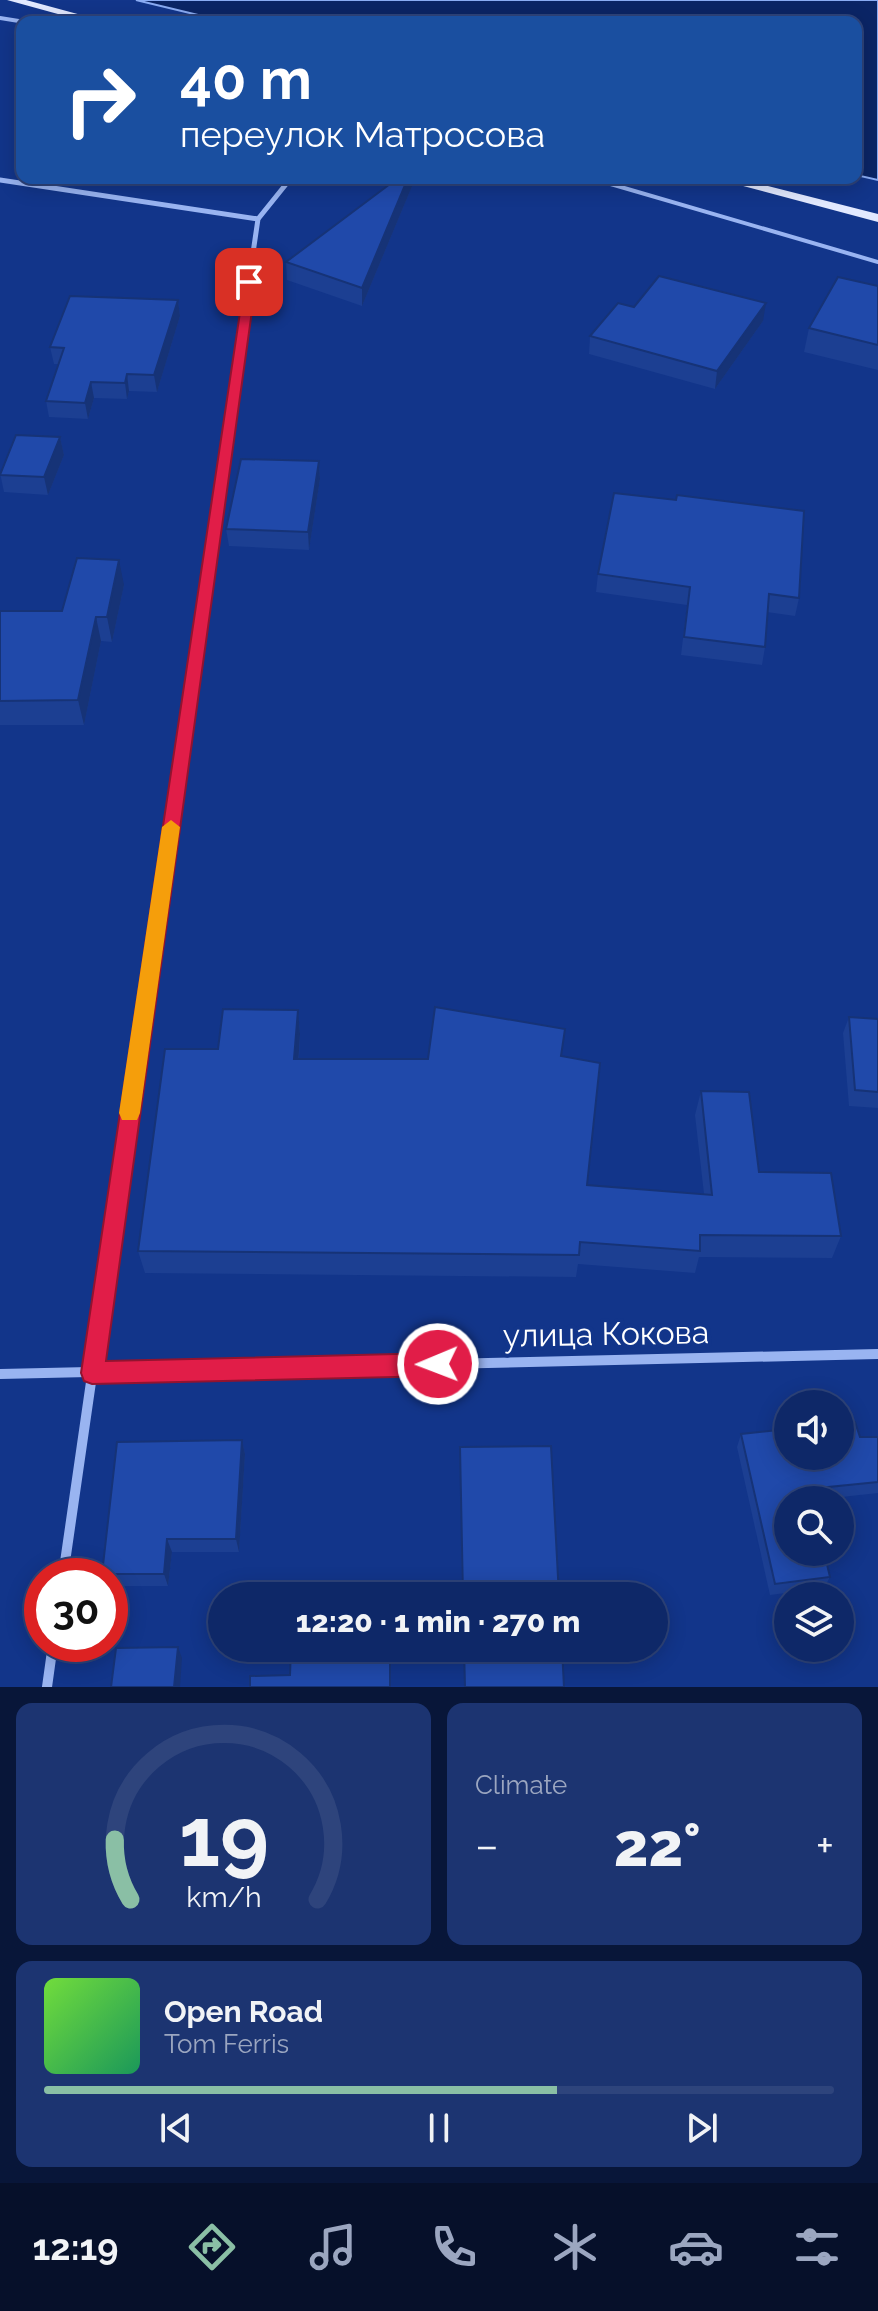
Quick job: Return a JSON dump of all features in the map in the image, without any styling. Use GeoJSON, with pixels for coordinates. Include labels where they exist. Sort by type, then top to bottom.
{"type":"FeatureCollection","features":[{"type":"Feature","properties":{"kind":"main road"},"geometry":{"type":"LineString","coordinates":[[13,0],[77,16]]}},
{"type":"Feature","properties":{"kind":"main road"},"geometry":{"type":"LineString","coordinates":[[744,184],[878,218]]}},
{"type":"Feature","properties":{"kind":"street"},"geometry":{"type":"LineString","coordinates":[[26,184],[258,219]]}},
{"type":"Feature","properties":{"kind":"street"},"geometry":{"type":"LineString","coordinates":[[66,1558],[258,219],[286,184]]}},
{"type":"Feature","properties":{"kind":"street","name":"улица Кокова"},"geometry":{"type":"LineString","coordinates":[[0,1374],[878,1354]]}},
{"type":"Feature","properties":{"kind":"street"},"geometry":{"type":"LineString","coordinates":[[47,1687],[50,1662]]}},
{"type":"Feature","properties":{"kind":"lane"},"geometry":{"type":"LineString","coordinates":[[611,184],[878,262]]}},
{"type":"Feature","properties":{"kind":"water"},"geometry":{"type":"Polygon","coordinates":[[[136,0],[878,0],[878,180],[862,176],[862,16],[202,16],[136,0]]]}},
{"type":"Feature","properties":{"kind":"building"},"geometry":{"type":"Polygon","coordinates":[[[390,184],[405,184],[362,288],[286,262],[390,184]]]}},
{"type":"Feature","properties":{"kind":"building"},"geometry":{"type":"Polygon","coordinates":[[[659,276],[766,303],[717,371],[590,336],[618,303],[634,307],[659,276]]]}},
{"type":"Feature","properties":{"kind":"building"},"geometry":{"type":"Polygon","coordinates":[[[838,277],[878,286],[878,345],[809,328],[838,277]]]}},
{"type":"Feature","properties":{"kind":"building"},"geometry":{"type":"Polygon","coordinates":[[[70,296],[178,300],[154,375],[127,374],[125,383],[91,382],[85,403],[46,401],[64,348],[50,347],[70,296]]]}},
{"type":"Feature","properties":{"kind":"building"},"geometry":{"type":"Polygon","coordinates":[[[16,435],[60,437],[44,477],[0,475],[16,435]]]}},
{"type":"Feature","properties":{"kind":"building"},"geometry":{"type":"Polygon","coordinates":[[[241,459],[319,461],[308,532],[226,529],[241,459]]]}},
{"type":"Feature","properties":{"kind":"building"},"geometry":{"type":"Polygon","coordinates":[[[614,493],[676,500],[677,495],[804,511],[799,598],[769,594],[765,647],[684,637],[690,587],[598,574],[614,493]]]}},
{"type":"Feature","properties":{"kind":"building"},"geometry":{"type":"Polygon","coordinates":[[[77,558],[119,560],[107,617],[96,617],[78,700],[0,701],[0,611],[62,611],[77,558]]]}},
{"type":"Feature","properties":{"kind":"building"},"geometry":{"type":"Polygon","coordinates":[[[435,1007],[565,1029],[561,1056],[600,1063],[587,1185],[712,1195],[701,1091],[749,1092],[759,1172],[831,1173],[841,1236],[700,1235],[700,1251],[580,1242],[579,1255],[138,1251],[165,1049],[218,1049],[223,1009],[298,1010],[294,1059],[428,1059],[435,1007]]]}},
{"type":"Feature","properties":{"kind":"building"},"geometry":{"type":"Polygon","coordinates":[[[849,1017],[878,1019],[878,1092],[855,1090],[849,1017]]]}},
{"type":"Feature","properties":{"kind":"building"},"geometry":{"type":"Polygon","coordinates":[[[854,1422],[860,1437],[878,1437],[878,1482],[839,1486],[774,1486],[774,1566],[827,1566],[830,1577],[775,1582],[741,1434],[774,1430],[774,1470],[854,1470],[854,1422]]]}},
{"type":"Feature","properties":{"kind":"building"},"geometry":{"type":"Polygon","coordinates":[[[242,1440],[236,1539],[167,1539],[164,1574],[128,1574],[128,1558],[104,1558],[117,1442],[242,1440]]]}},
{"type":"Feature","properties":{"kind":"building"},"geometry":{"type":"Polygon","coordinates":[[[551,1446],[558,1582],[463,1582],[460,1447],[551,1446]]]}},
{"type":"Feature","properties":{"kind":"building"},"geometry":{"type":"Polygon","coordinates":[[[178,1647],[174,1687],[111,1687],[114,1662],[128,1662],[128,1648],[178,1647]]]}},
{"type":"Feature","properties":{"kind":"building"},"geometry":{"type":"Polygon","coordinates":[[[290,1662],[390,1662],[390,1687],[250,1687],[250,1676],[290,1675],[290,1662]]]}},
{"type":"Feature","properties":{"kind":"building"},"geometry":{"type":"Polygon","coordinates":[[[464,1662],[563,1662],[564,1687],[465,1687],[464,1662]]]}},
{"type":"Feature","properties":{"kind":"slow traffic"},"geometry":{"type":"LineString","coordinates":[[130,1113],[171,827]]}},
{"type":"Feature","properties":{"kind":"route"},"geometry":{"type":"LineString","coordinates":[[249,282],[92,1373],[438,1364]]}}]}
